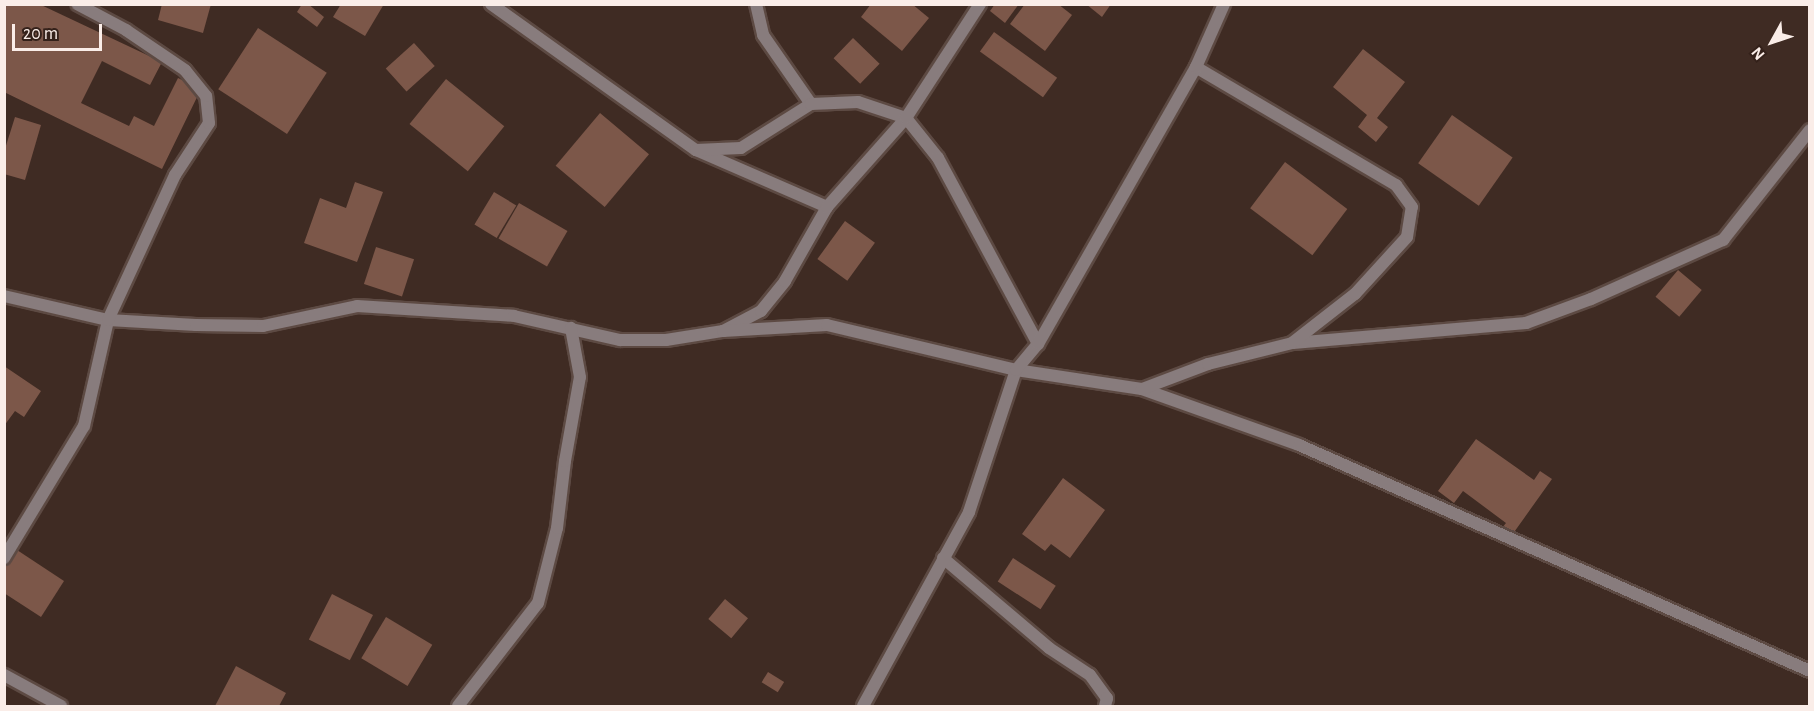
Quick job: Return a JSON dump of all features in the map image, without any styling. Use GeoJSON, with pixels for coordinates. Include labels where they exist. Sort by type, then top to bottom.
{"type":"FeatureCollection","features":[{"type":"Feature","properties":{"kind":"street"},"geometry":{"type":"LineString","coordinates":[[4,558],[84,426],[108,320],[175,175],[209,123],[206,96],[185,70],[126,30],[77,4]]}},
{"type":"Feature","properties":{"kind":"street"},"geometry":{"type":"LineString","coordinates":[[491,4],[696,150],[827,207]]}},
{"type":"Feature","properties":{"kind":"street"},"geometry":{"type":"LineString","coordinates":[[756,4],[764,35],[811,104]]}},
{"type":"Feature","properties":{"kind":"street"},"geometry":{"type":"LineString","coordinates":[[723,331],[760,311],[786,281],[827,207],[906,118],[980,4]]}},
{"type":"Feature","properties":{"kind":"street"},"geometry":{"type":"LineString","coordinates":[[863,706],[969,512],[1016,370],[1038,344],[1197,67],[1224,4]]}},
{"type":"Feature","properties":{"kind":"street"},"geometry":{"type":"LineString","coordinates":[[1197,67],[1396,185],[1412,207],[1407,237],[1355,294],[1292,343]]}},
{"type":"Feature","properties":{"kind":"street"},"geometry":{"type":"LineString","coordinates":[[696,150],[741,148],[811,104],[858,102],[906,118],[938,158],[1038,344]]}},
{"type":"Feature","properties":{"kind":"street"},"geometry":{"type":"LineString","coordinates":[[1142,389],[1208,364],[1292,343],[1526,323],[1591,299],[1723,240],[1809,130]]}},
{"type":"Feature","properties":{"kind":"street"},"geometry":{"type":"LineString","coordinates":[[4,296],[108,320],[263,327],[357,306],[514,316],[620,340],[666,340],[723,331],[827,324],[1016,370],[1142,389],[1299,445],[1809,670]]}},
{"type":"Feature","properties":{"kind":"street"},"geometry":{"type":"LineString","coordinates":[[458,706],[538,603],[557,528],[565,460],[580,377],[571,328]]}},
{"type":"Feature","properties":{"kind":"street"},"geometry":{"type":"LineString","coordinates":[[943,558],[1049,648],[1090,675],[1107,698],[1106,706]]}},
{"type":"Feature","properties":{"kind":"street"},"geometry":{"type":"LineString","coordinates":[[4,675],[61,706]]}},
{"type":"Feature","properties":{"kind":"building"},"geometry":{"type":"Polygon","coordinates":[[[4,4],[39,4],[162,62],[150,85],[102,61],[81,103],[129,126],[134,116],[154,126],[178,78],[201,89],[162,169],[4,92],[4,4]]]}},
{"type":"Feature","properties":{"kind":"building"},"geometry":{"type":"Polygon","coordinates":[[[162,4],[211,4],[203,33],[158,20],[162,4]]]}},
{"type":"Feature","properties":{"kind":"building"},"geometry":{"type":"Polygon","coordinates":[[[302,4],[308,4],[324,17],[317,27],[297,12],[302,4]]]}},
{"type":"Feature","properties":{"kind":"building"},"geometry":{"type":"Polygon","coordinates":[[[341,4],[384,4],[365,36],[333,17],[341,4]]]}},
{"type":"Feature","properties":{"kind":"building"},"geometry":{"type":"Polygon","coordinates":[[[871,4],[912,4],[929,18],[902,51],[861,17],[871,4]]]}},
{"type":"Feature","properties":{"kind":"building"},"geometry":{"type":"Polygon","coordinates":[[[995,4],[1019,4],[1005,23],[990,11],[995,4]]]}},
{"type":"Feature","properties":{"kind":"building"},"geometry":{"type":"Polygon","coordinates":[[[1025,4],[1058,4],[1072,15],[1045,51],[1010,24],[1025,4]]]}},
{"type":"Feature","properties":{"kind":"building"},"geometry":{"type":"Polygon","coordinates":[[[1086,4],[1111,4],[1102,17],[1086,4]]]}},
{"type":"Feature","properties":{"kind":"building"},"geometry":{"type":"Polygon","coordinates":[[[258,28],[327,73],[287,134],[218,89],[258,28]]]}},
{"type":"Feature","properties":{"kind":"building"},"geometry":{"type":"Polygon","coordinates":[[[994,32],[1057,78],[1043,97],[980,51],[994,32]]]}},
{"type":"Feature","properties":{"kind":"building"},"geometry":{"type":"Polygon","coordinates":[[[853,38],[880,64],[860,84],[834,58],[853,38]]]}},
{"type":"Feature","properties":{"kind":"building"},"geometry":{"type":"Polygon","coordinates":[[[414,43],[435,66],[407,91],[386,68],[414,43]]]}},
{"type":"Feature","properties":{"kind":"building"},"geometry":{"type":"Polygon","coordinates":[[[1363,49],[1405,82],[1377,118],[1388,127],[1376,142],[1358,127],[1367,115],[1333,87],[1363,49]]]}},
{"type":"Feature","properties":{"kind":"building"},"geometry":{"type":"Polygon","coordinates":[[[446,79],[504,126],[468,171],[409,124],[446,79]]]}},
{"type":"Feature","properties":{"kind":"building"},"geometry":{"type":"Polygon","coordinates":[[[600,113],[649,154],[605,207],[556,166],[600,113]]]}},
{"type":"Feature","properties":{"kind":"building"},"geometry":{"type":"Polygon","coordinates":[[[1452,115],[1513,157],[1479,206],[1418,163],[1452,115]]]}},
{"type":"Feature","properties":{"kind":"building"},"geometry":{"type":"Polygon","coordinates":[[[15,117],[41,125],[25,180],[4,174],[4,152],[15,117]]]}},
{"type":"Feature","properties":{"kind":"building"},"geometry":{"type":"Polygon","coordinates":[[[1285,162],[1347,209],[1312,255],[1250,208],[1285,162]]]}},
{"type":"Feature","properties":{"kind":"building"},"geometry":{"type":"Polygon","coordinates":[[[355,182],[383,192],[357,262],[304,243],[320,198],[346,208],[355,182]]]}},
{"type":"Feature","properties":{"kind":"building"},"geometry":{"type":"Polygon","coordinates":[[[494,192],[516,205],[497,238],[474,225],[494,192]]]}},
{"type":"Feature","properties":{"kind":"building"},"geometry":{"type":"Polygon","coordinates":[[[519,203],[567,231],[547,267],[498,239],[519,203]]]}},
{"type":"Feature","properties":{"kind":"building"},"geometry":{"type":"Polygon","coordinates":[[[845,221],[875,243],[847,281],[817,259],[845,221]]]}},
{"type":"Feature","properties":{"kind":"building"},"geometry":{"type":"Polygon","coordinates":[[[376,247],[414,259],[402,296],[364,284],[376,247]]]}},
{"type":"Feature","properties":{"kind":"building"},"geometry":{"type":"Polygon","coordinates":[[[1678,270],[1702,290],[1679,317],[1656,297],[1678,270]]]}},
{"type":"Feature","properties":{"kind":"building"},"geometry":{"type":"Polygon","coordinates":[[[4,366],[41,391],[24,417],[15,411],[4,426],[4,366]]]}},
{"type":"Feature","properties":{"kind":"building"},"geometry":{"type":"Polygon","coordinates":[[[1476,439],[1534,480],[1540,471],[1552,479],[1512,535],[1502,528],[1506,523],[1463,491],[1454,503],[1438,491],[1476,439]]]}},
{"type":"Feature","properties":{"kind":"building"},"geometry":{"type":"Polygon","coordinates":[[[1063,478],[1105,510],[1070,558],[1051,544],[1045,551],[1022,534],[1063,478]]]}},
{"type":"Feature","properties":{"kind":"building"},"geometry":{"type":"Polygon","coordinates":[[[17,550],[64,581],[41,617],[4,593],[4,568],[17,550]]]}},
{"type":"Feature","properties":{"kind":"building"},"geometry":{"type":"Polygon","coordinates":[[[1013,558],[1056,586],[1041,609],[998,581],[1013,558]]]}},
{"type":"Feature","properties":{"kind":"building"},"geometry":{"type":"Polygon","coordinates":[[[332,594],[373,615],[350,660],[309,639],[332,594]]]}},
{"type":"Feature","properties":{"kind":"building"},"geometry":{"type":"Polygon","coordinates":[[[725,599],[748,618],[731,638],[708,619],[725,599]]]}},
{"type":"Feature","properties":{"kind":"building"},"geometry":{"type":"Polygon","coordinates":[[[386,617],[432,645],[408,686],[361,658],[386,617]]]}},
{"type":"Feature","properties":{"kind":"building"},"geometry":{"type":"Polygon","coordinates":[[[236,666],[286,693],[279,706],[215,706],[236,666]]]}},
{"type":"Feature","properties":{"kind":"building"},"geometry":{"type":"Polygon","coordinates":[[[768,672],[784,682],[778,692],[762,682],[768,672]]]}}]}
